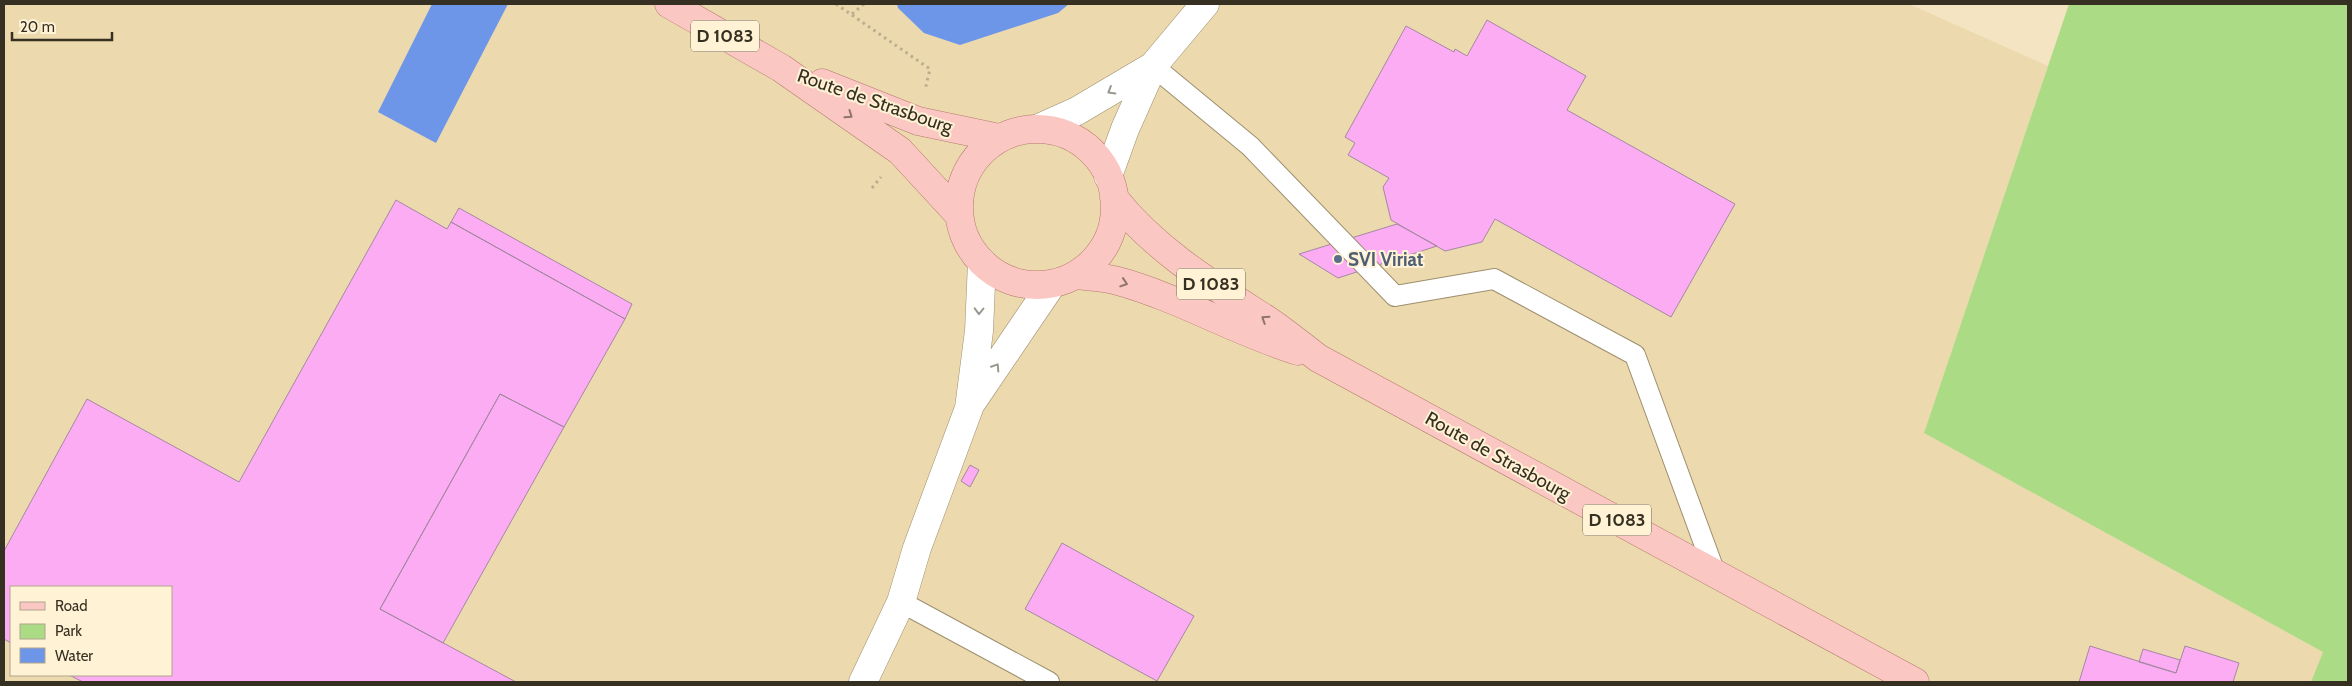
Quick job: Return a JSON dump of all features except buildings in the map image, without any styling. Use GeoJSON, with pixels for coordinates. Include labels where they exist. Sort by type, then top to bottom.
{"type":"FeatureCollection","features":[{"type":"Feature","properties":{"kind":"main road","name":"Route de Strasbourg"},"geometry":{"type":"LineString","coordinates":[[669,4],[781,68],[900,151],[959,215]]}},
{"type":"Feature","properties":{"kind":"main road","name":"Route de Strasbourg"},"geometry":{"type":"LineString","coordinates":[[781,68],[918,120],[999,138]]}},
{"type":"Feature","properties":{"kind":"main road"},"geometry":{"type":"LineString","coordinates":[[1039,128],[1060,132],[1079,141],[1096,156],[1111,187],[1114,220],[1106,242],[1093,261],[1064,279],[1027,285],[1003,277],[982,262],[966,240],[959,215],[960,192],[967,170],[980,152],[999,138],[1019,130],[1039,128]]}},
{"type":"Feature","properties":{"kind":"main road","name":"Route de Strasbourg"},"geometry":{"type":"LineString","coordinates":[[1111,187],[1139,228],[1215,288],[1268,320],[1318,358],[1915,682]]}},
{"type":"Feature","properties":{"kind":"main road","name":"Route de Strasbourg"},"geometry":{"type":"LineString","coordinates":[[1064,279],[1115,280],[1139,288],[1258,338],[1318,358]]}},
{"type":"Feature","properties":{"kind":"street"},"geometry":{"type":"LineString","coordinates":[[1111,187],[1125,128],[1153,66],[1205,4]]}},
{"type":"Feature","properties":{"kind":"street"},"geometry":{"type":"LineString","coordinates":[[1039,128],[1077,111],[1153,66]]}},
{"type":"Feature","properties":{"kind":"street"},"geometry":{"type":"LineString","coordinates":[[863,682],[901,602],[917,548],[969,408],[979,331],[982,262]]}},
{"type":"Feature","properties":{"kind":"street"},"geometry":{"type":"LineString","coordinates":[[969,408],[1064,279]]}},
{"type":"Feature","properties":{"kind":"lane"},"geometry":{"type":"LineString","coordinates":[[1153,66],[1250,146],[1395,296],[1494,279],[1635,355],[1715,573]]}},
{"type":"Feature","properties":{"kind":"lane"},"geometry":{"type":"LineString","coordinates":[[901,602],[1049,682]]}},
{"type":"Feature","properties":{"kind":"path"},"geometry":{"type":"LineString","coordinates":[[852,14],[864,4]]}},
{"type":"Feature","properties":{"kind":"shaded area"},"geometry":{"type":"Polygon","coordinates":[[[4,4],[1909,4],[2048,66],[1924,433],[2323,652],[2311,682],[4,682],[4,4]]]}},
{"type":"Feature","properties":{"kind":"green space"},"geometry":{"type":"Polygon","coordinates":[[[2069,4],[2348,4],[2348,682],[2311,682],[2323,652],[1924,433],[2069,4]]]}},
{"type":"Feature","properties":{"kind":"water"},"geometry":{"type":"Polygon","coordinates":[[[432,4],[508,4],[436,143],[378,112],[432,4]]]}},
{"type":"Feature","properties":{"kind":"water"},"geometry":{"type":"Polygon","coordinates":[[[897,4],[1069,4],[1058,13],[960,45],[924,33],[898,8],[897,4]]]}},
{"type":"Feature","properties":{"kind":"place","name":"SVI Viriat"},"geometry":{"type":"Point","coordinates":[1338,259]}}]}
